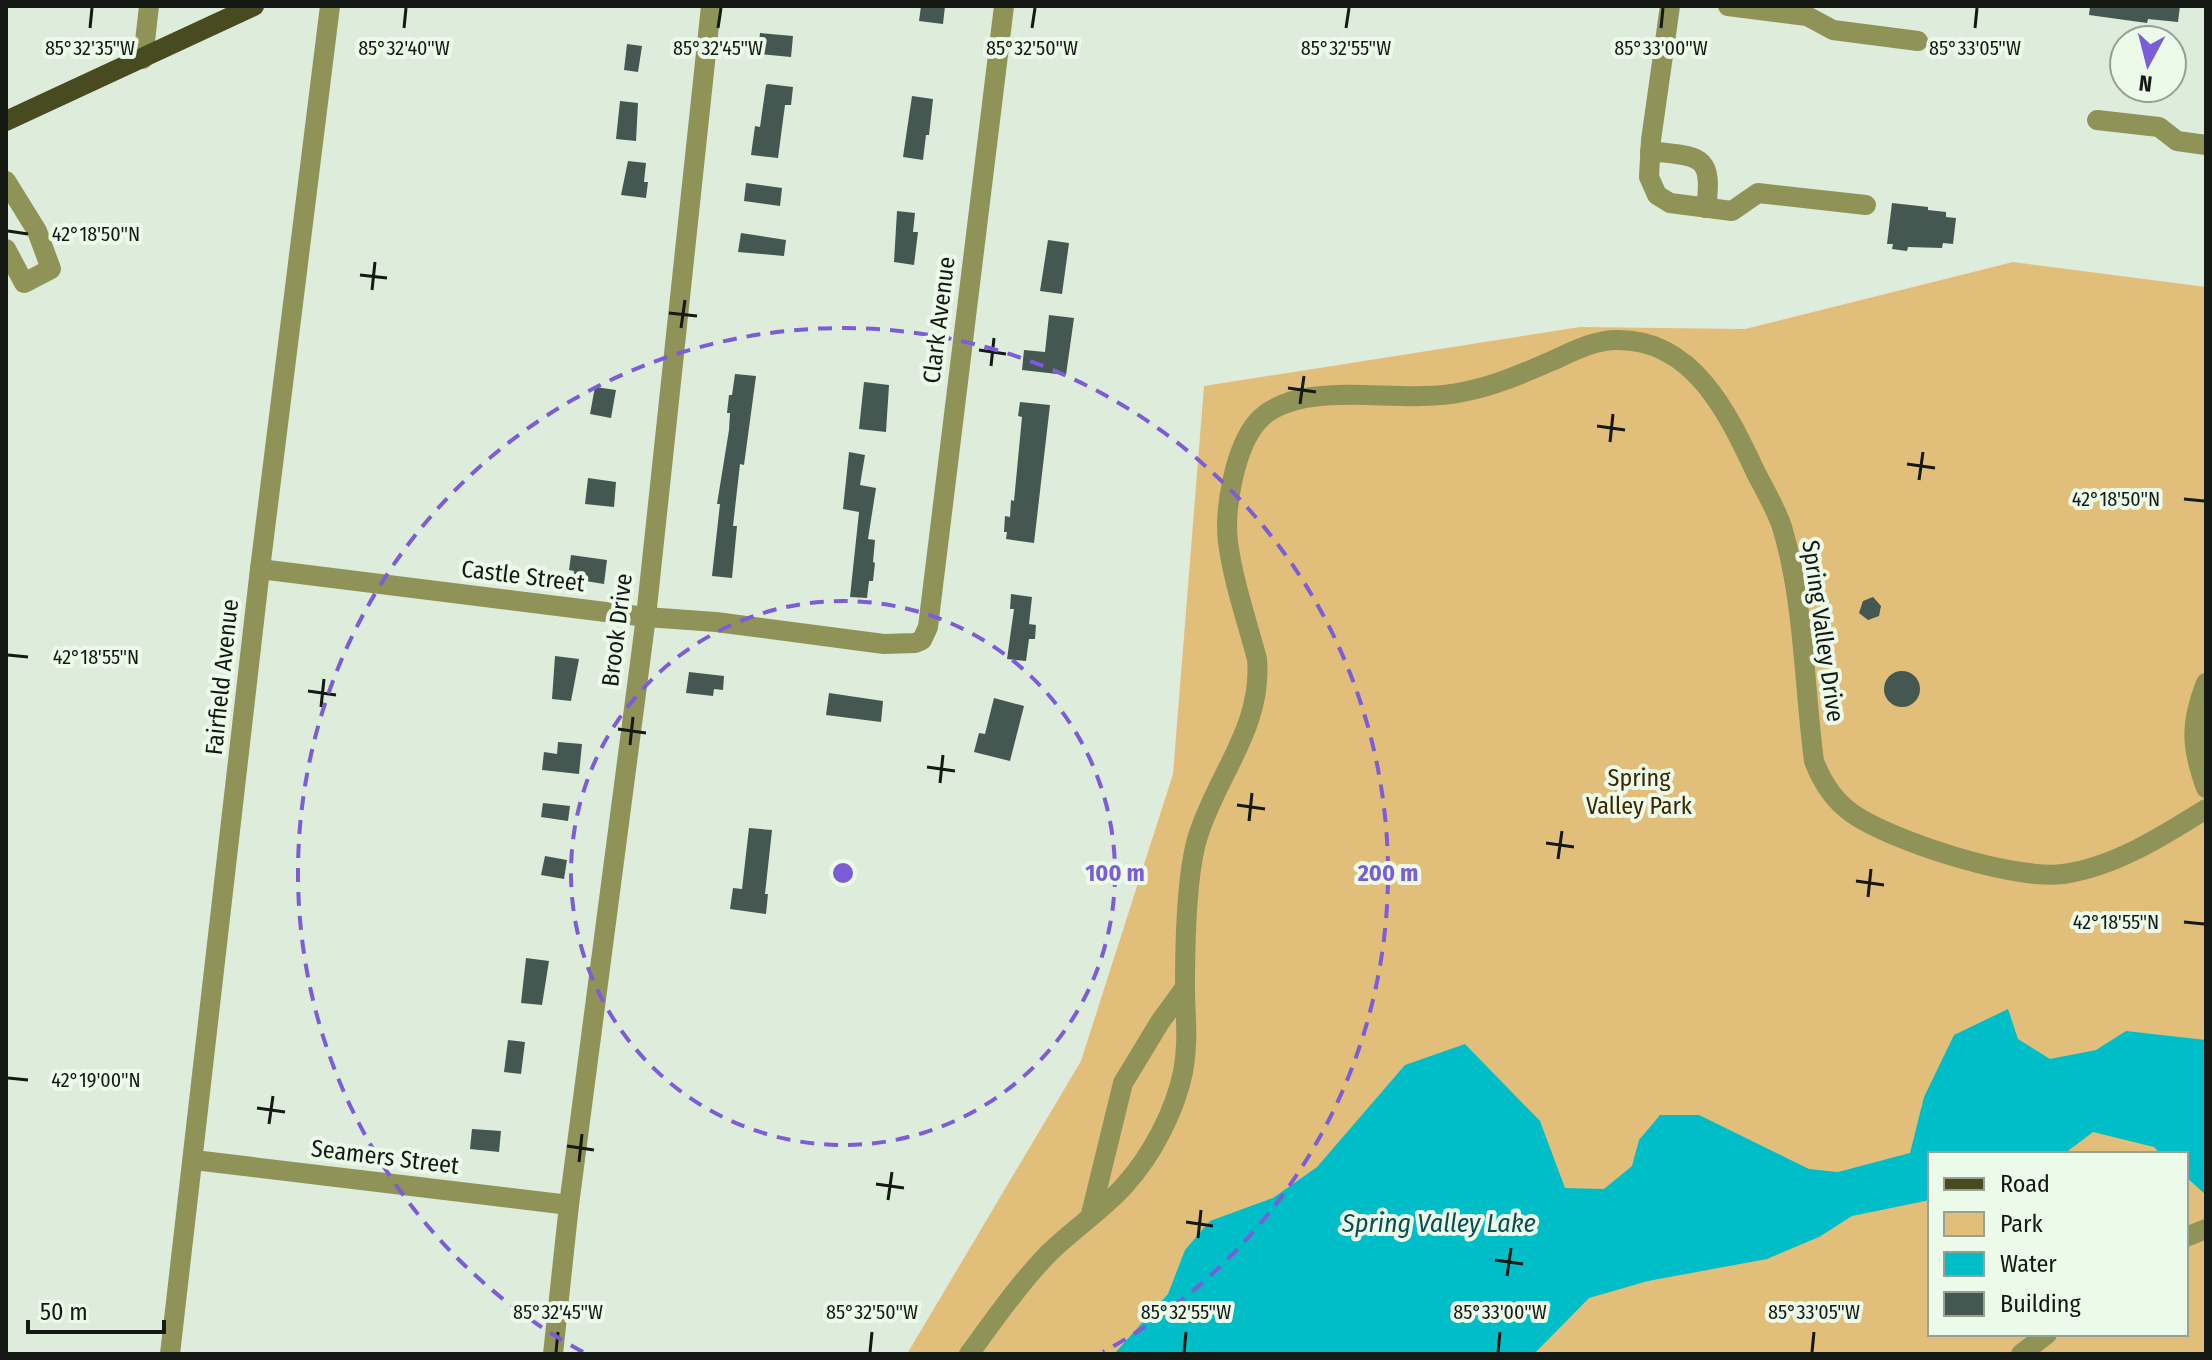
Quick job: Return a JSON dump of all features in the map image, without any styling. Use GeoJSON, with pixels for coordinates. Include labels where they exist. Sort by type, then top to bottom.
{"type":"FeatureCollection","features":[{"type":"Feature","properties":{"kind":"main road"},"geometry":{"type":"LineString","coordinates":[[6,121],[254,6]]}},
{"type":"Feature","properties":{"kind":"street"},"geometry":{"type":"LineString","coordinates":[[143,59],[149,6]]}},
{"type":"Feature","properties":{"kind":"street","name":"Fairfield Avenue"},"geometry":{"type":"LineString","coordinates":[[170,1354],[260,569],[330,6]]}},
{"type":"Feature","properties":{"kind":"street","name":"Brook Drive"},"geometry":{"type":"LineString","coordinates":[[553,1354],[569,1205],[646,617],[711,6]]}},
{"type":"Feature","properties":{"kind":"street","name":"Clark Avenue"},"geometry":{"type":"LineString","coordinates":[[922,640],[928,627],[1004,6]]}},
{"type":"Feature","properties":{"kind":"street"},"geometry":{"type":"LineString","coordinates":[[1670,6],[1650,151],[1649,177],[1657,195],[1670,203],[1732,211],[1758,193],[1866,205]]}},
{"type":"Feature","properties":{"kind":"street"},"geometry":{"type":"LineString","coordinates":[[1728,6],[1807,16],[1833,30],[1918,41]]}},
{"type":"Feature","properties":{"kind":"street"},"geometry":{"type":"LineString","coordinates":[[2097,120],[2159,127],[2177,141],[2206,145]]}},
{"type":"Feature","properties":{"kind":"street"},"geometry":{"type":"LineString","coordinates":[[1650,151],[1689,156],[1702,162],[1708,173],[1700,207]]}},
{"type":"Feature","properties":{"kind":"street"},"geometry":{"type":"LineString","coordinates":[[6,181],[37,231],[51,269],[24,283],[6,249]]}},
{"type":"Feature","properties":{"kind":"street","name":"Spring Valley Drive"},"geometry":{"type":"LineString","coordinates":[[969,1354],[1047,1255],[1125,1185],[1151,1149],[1169,1113],[1182,1074],[1188,1033],[1184,989],[1187,920],[1197,838],[1251,721],[1257,699],[1257,659],[1227,540],[1227,508],[1249,433],[1260,419],[1291,402],[1311,397],[1426,397],[1485,388],[1593,343],[1614,340],[1655,345],[1698,376],[1719,400],[1733,423],[1781,526],[1795,594],[1814,761],[1822,781],[1852,813],[1911,841],[2004,868],[2044,875],[2083,870],[2110,861],[2206,809]]}},
{"type":"Feature","properties":{"kind":"street","name":"Castle Street"},"geometry":{"type":"LineString","coordinates":[[260,569],[884,644],[922,640]]}},
{"type":"Feature","properties":{"kind":"street"},"geometry":{"type":"LineString","coordinates":[[2206,683],[2195,717],[2193,740],[2196,762],[2206,788]]}},
{"type":"Feature","properties":{"kind":"street"},"geometry":{"type":"LineString","coordinates":[[1091,1214],[1123,1083],[1184,989]]}},
{"type":"Feature","properties":{"kind":"street","name":"Seamers Street"},"geometry":{"type":"LineString","coordinates":[[194,1160],[569,1205]]}},
{"type":"Feature","properties":{"kind":"street"},"geometry":{"type":"LineString","coordinates":[[2021,1354],[2044,1336]]}},
{"type":"Feature","properties":{"kind":"green space","name":"Spring Valley Park"},"geometry":{"type":"Polygon","coordinates":[[[2013,262],[2206,287],[2206,1354],[907,1354],[1081,1061],[1173,774],[1204,386],[1580,327],[1745,329],[2013,262]]]}},
{"type":"Feature","properties":{"kind":"water","name":"Spring Valley Lake"},"geometry":{"type":"Polygon","coordinates":[[[2008,1009],[2018,1039],[2050,1059],[2096,1050],[2126,1031],[2206,1040],[2206,1195],[2188,1179],[2188,1152],[2159,1152],[2154,1147],[2093,1132],[2067,1152],[1928,1152],[1928,1200],[1852,1216],[1819,1237],[1767,1259],[1648,1281],[1589,1298],[1534,1354],[1114,1354],[1168,1294],[1185,1250],[1210,1221],[1273,1198],[1317,1167],[1405,1065],[1465,1044],[1540,1121],[1565,1188],[1604,1189],[1632,1166],[1639,1140],[1660,1115],[1699,1115],[1809,1169],[1838,1172],[1910,1153],[1924,1097],[1954,1035],[2008,1009]]]}},
{"type":"Feature","properties":{"kind":"building"},"geometry":{"type":"Polygon","coordinates":[[[921,6],[945,6],[943,24],[919,21],[921,6]]]}},
{"type":"Feature","properties":{"kind":"building"},"geometry":{"type":"Polygon","coordinates":[[[2090,6],[2180,6],[2178,22],[2148,19],[2147,23],[2089,15],[2090,6]]]}},
{"type":"Feature","properties":{"kind":"building"},"geometry":{"type":"Polygon","coordinates":[[[760,33],[793,36],[791,57],[758,54],[760,33]]]}},
{"type":"Feature","properties":{"kind":"building"},"geometry":{"type":"Polygon","coordinates":[[[627,44],[642,46],[638,72],[624,70],[627,44]]]}},
{"type":"Feature","properties":{"kind":"building"},"geometry":{"type":"Polygon","coordinates":[[[768,84],[793,87],[791,105],[785,105],[778,158],[751,155],[755,126],[760,127],[768,84]]]}},
{"type":"Feature","properties":{"kind":"building"},"geometry":{"type":"Polygon","coordinates":[[[912,96],[933,99],[923,160],[903,157],[912,96]]]}},
{"type":"Feature","properties":{"kind":"building"},"geometry":{"type":"Polygon","coordinates":[[[620,101],[638,103],[636,141],[616,139],[620,101]]]}},
{"type":"Feature","properties":{"kind":"building"},"geometry":{"type":"Polygon","coordinates":[[[628,161],[646,163],[646,198],[621,195],[628,161]]]}},
{"type":"Feature","properties":{"kind":"building"},"geometry":{"type":"Polygon","coordinates":[[[746,183],[782,188],[780,206],[744,201],[746,183]]]}},
{"type":"Feature","properties":{"kind":"building"},"geometry":{"type":"Polygon","coordinates":[[[1892,203],[1928,207],[1928,210],[1946,212],[1946,217],[1956,218],[1953,244],[1943,243],[1942,248],[1908,247],[1907,251],[1892,249],[1893,244],[1887,244],[1892,203]]]}},
{"type":"Feature","properties":{"kind":"building"},"geometry":{"type":"Polygon","coordinates":[[[897,211],[915,213],[913,232],[918,232],[914,265],[894,262],[897,211]]]}},
{"type":"Feature","properties":{"kind":"building"},"geometry":{"type":"Polygon","coordinates":[[[741,233],[786,240],[784,256],[738,252],[741,233]]]}},
{"type":"Feature","properties":{"kind":"building"},"geometry":{"type":"Polygon","coordinates":[[[1048,240],[1069,243],[1062,294],[1040,291],[1048,240]]]}},
{"type":"Feature","properties":{"kind":"building"},"geometry":{"type":"Polygon","coordinates":[[[1049,315],[1074,318],[1066,375],[1022,370],[1024,350],[1045,352],[1049,315]]]}},
{"type":"Feature","properties":{"kind":"building"},"geometry":{"type":"Polygon","coordinates":[[[735,374],[756,376],[744,465],[740,464],[733,526],[737,526],[732,578],[712,576],[720,504],[717,504],[729,430],[729,395],[732,395],[735,374]]]}},
{"type":"Feature","properties":{"kind":"building"},"geometry":{"type":"Polygon","coordinates":[[[864,382],[889,385],[886,432],[859,429],[864,382]]]}},
{"type":"Feature","properties":{"kind":"building"},"geometry":{"type":"Polygon","coordinates":[[[595,387],[616,390],[611,418],[590,414],[595,387]]]}},
{"type":"Feature","properties":{"kind":"building"},"geometry":{"type":"Polygon","coordinates":[[[1020,402],[1050,405],[1034,543],[1006,539],[1007,532],[1004,532],[1005,516],[1010,517],[1011,500],[1014,501],[1022,417],[1018,416],[1020,402]]]}},
{"type":"Feature","properties":{"kind":"building"},"geometry":{"type":"Polygon","coordinates":[[[849,452],[865,455],[860,485],[876,488],[868,539],[875,540],[875,563],[867,598],[850,597],[859,512],[843,509],[849,452]]]}},
{"type":"Feature","properties":{"kind":"building"},"geometry":{"type":"Polygon","coordinates":[[[588,478],[616,482],[614,507],[585,504],[588,478]]]}},
{"type":"Feature","properties":{"kind":"building"},"geometry":{"type":"Polygon","coordinates":[[[571,555],[607,560],[604,584],[573,579],[574,571],[569,570],[571,555]]]}},
{"type":"Feature","properties":{"kind":"building"},"geometry":{"type":"Polygon","coordinates":[[[1011,594],[1032,597],[1029,624],[1036,625],[1035,639],[1029,639],[1026,661],[1007,659],[1014,609],[1010,609],[1011,594]]]}},
{"type":"Feature","properties":{"kind":"building"},"geometry":{"type":"Polygon","coordinates":[[[1873,597],[1881,606],[1879,616],[1868,620],[1859,613],[1863,601],[1873,597]]]}},
{"type":"Feature","properties":{"kind":"building"},"geometry":{"type":"Polygon","coordinates":[[[555,656],[579,659],[571,701],[552,699],[555,656]]]}},
{"type":"Feature","properties":{"kind":"building"},"geometry":{"type":"Polygon","coordinates":[[[1902,671],[1914,677],[1920,689],[1914,701],[1902,707],[1890,701],[1884,689],[1890,677],[1902,671]]]}},
{"type":"Feature","properties":{"kind":"building"},"geometry":{"type":"Polygon","coordinates":[[[689,672],[724,676],[723,690],[714,689],[713,696],[686,693],[689,672]]]}},
{"type":"Feature","properties":{"kind":"building"},"geometry":{"type":"Polygon","coordinates":[[[829,693],[883,701],[881,722],[826,715],[829,693]]]}},
{"type":"Feature","properties":{"kind":"building"},"geometry":{"type":"Polygon","coordinates":[[[994,698],[1024,706],[1010,761],[974,752],[979,733],[985,734],[994,698]]]}},
{"type":"Feature","properties":{"kind":"building"},"geometry":{"type":"Polygon","coordinates":[[[558,742],[582,744],[579,774],[542,770],[544,752],[557,754],[558,742]]]}},
{"type":"Feature","properties":{"kind":"building"},"geometry":{"type":"Polygon","coordinates":[[[543,803],[570,806],[568,821],[541,817],[543,803]]]}},
{"type":"Feature","properties":{"kind":"building"},"geometry":{"type":"Polygon","coordinates":[[[749,828],[772,830],[765,894],[768,894],[766,914],[730,909],[733,888],[742,889],[749,828]]]}},
{"type":"Feature","properties":{"kind":"building"},"geometry":{"type":"Polygon","coordinates":[[[545,856],[567,860],[564,879],[541,875],[545,856]]]}},
{"type":"Feature","properties":{"kind":"building"},"geometry":{"type":"Polygon","coordinates":[[[526,958],[549,961],[542,1005],[521,1003],[526,958]]]}},
{"type":"Feature","properties":{"kind":"building"},"geometry":{"type":"Polygon","coordinates":[[[508,1040],[525,1042],[521,1074],[504,1072],[508,1040]]]}},
{"type":"Feature","properties":{"kind":"building"},"geometry":{"type":"Polygon","coordinates":[[[472,1129],[501,1131],[499,1152],[470,1149],[472,1129]]]}}]}
